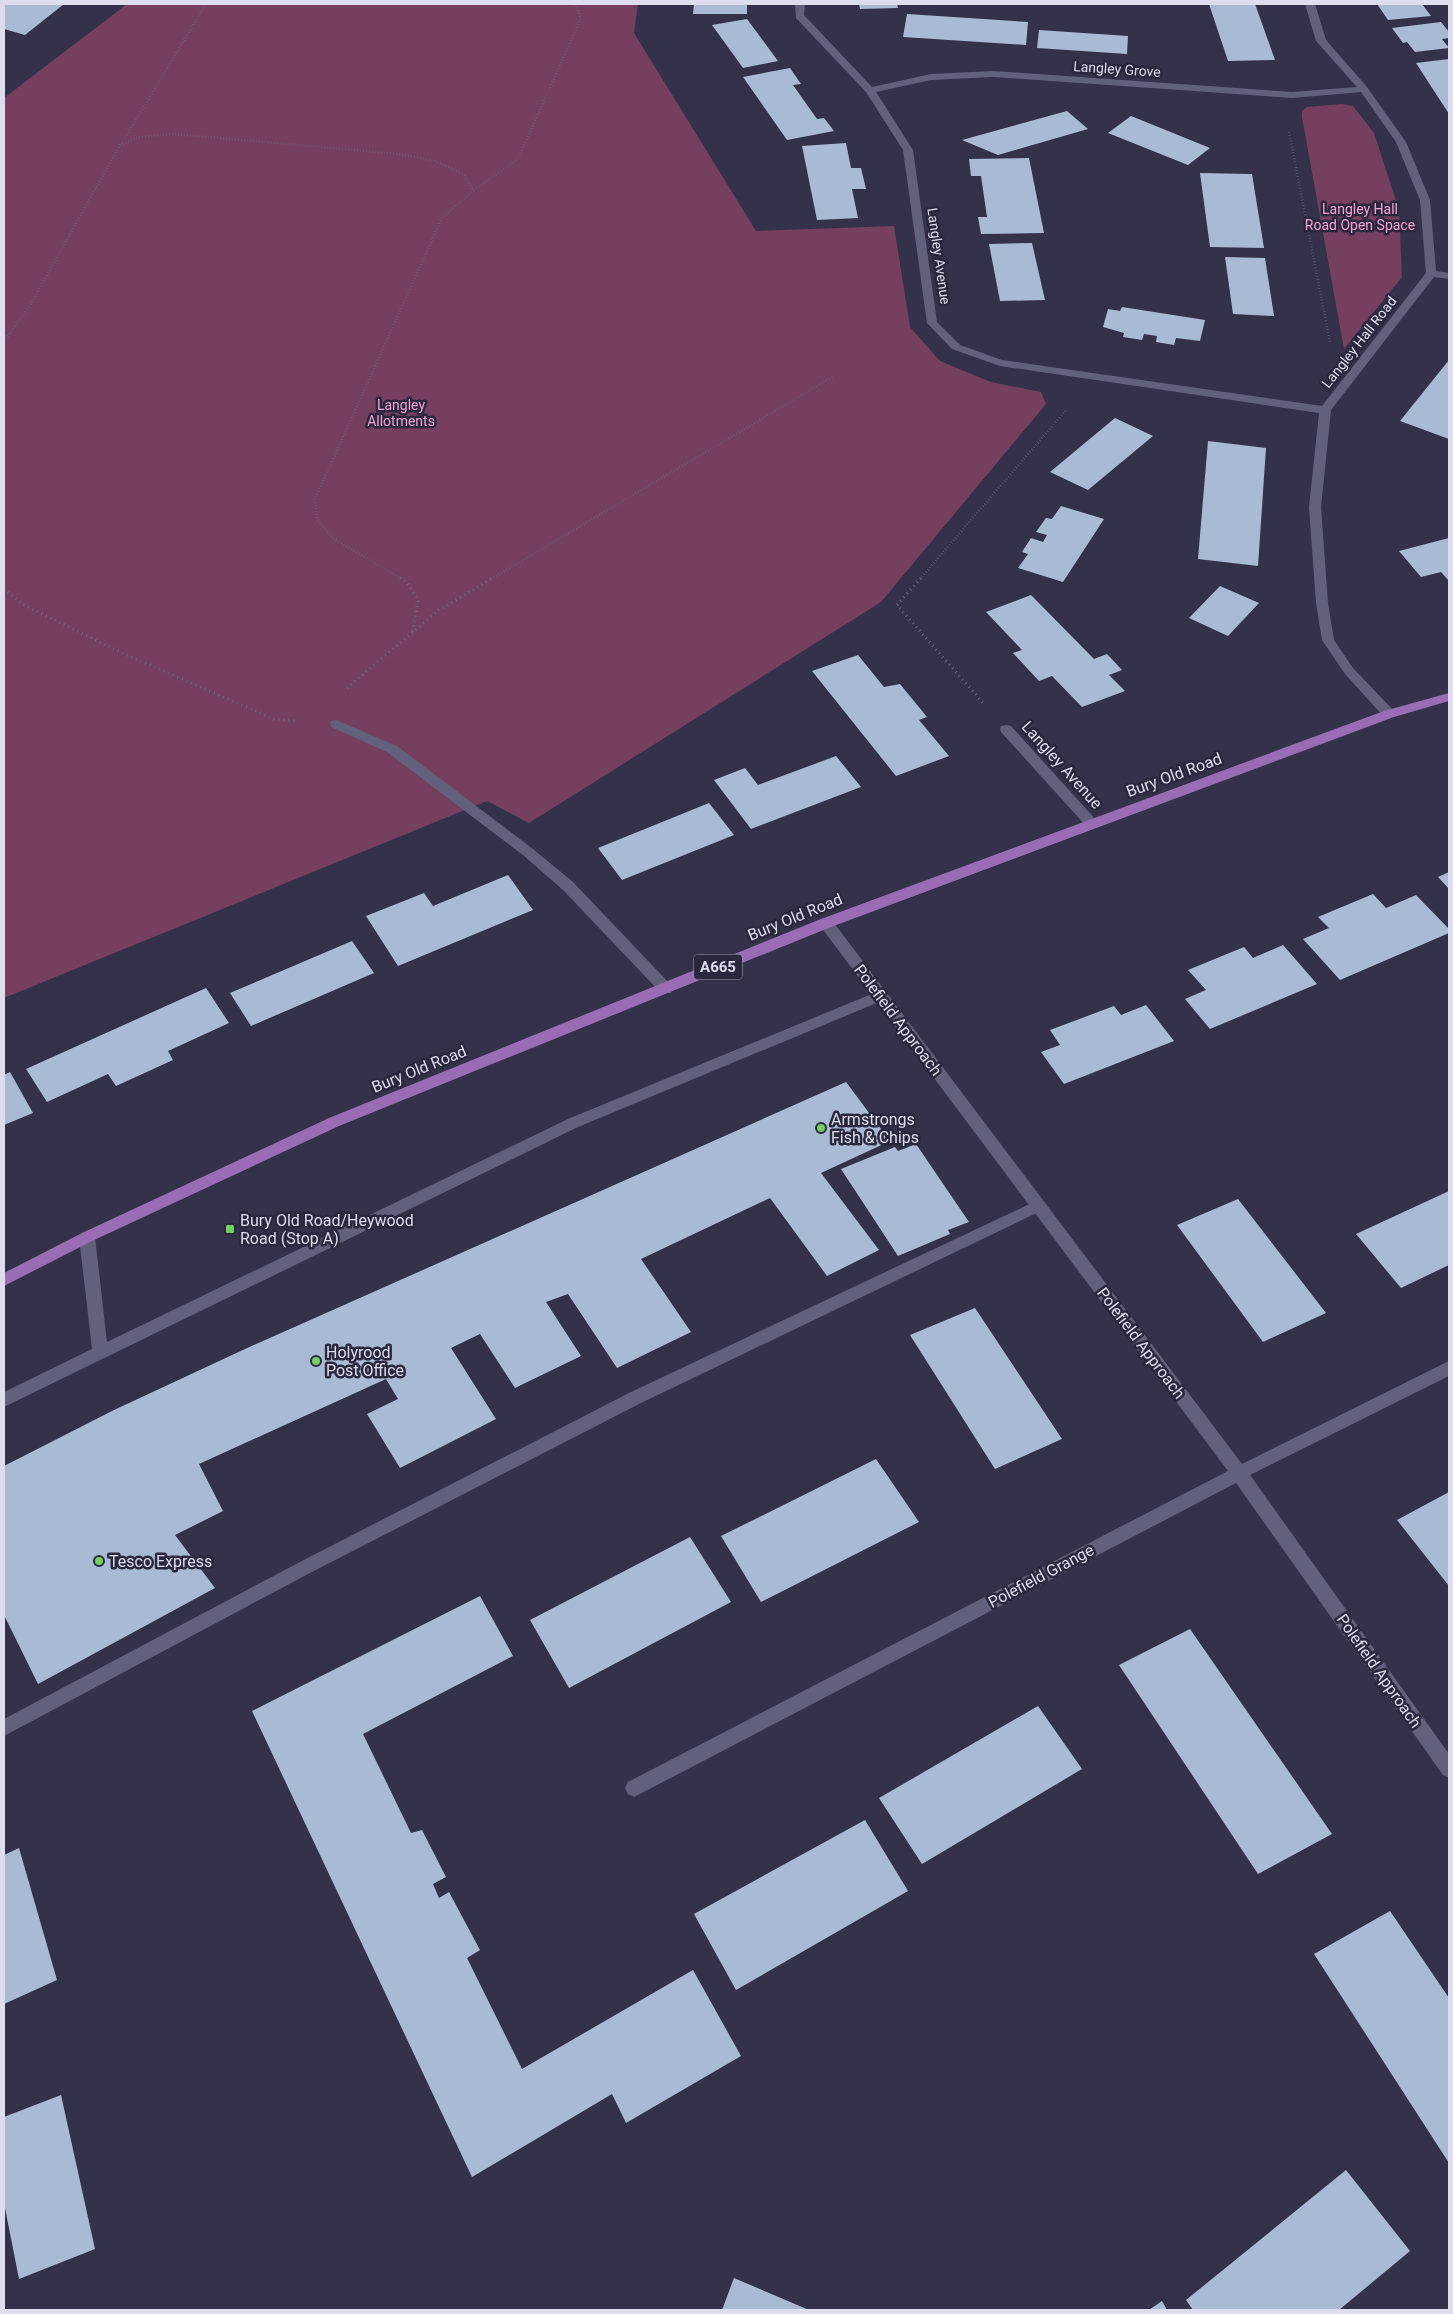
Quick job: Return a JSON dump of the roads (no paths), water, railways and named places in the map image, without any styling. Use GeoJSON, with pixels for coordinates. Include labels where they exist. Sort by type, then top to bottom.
{"type":"FeatureCollection","features":[{"type":"Feature","properties":{"kind":"main road","name":"Bury Old Road"},"geometry":{"type":"LineString","coordinates":[[4,1280],[87,1237],[334,1122],[666,989],[826,922],[1390,714],[1449,697]]}},
{"type":"Feature","properties":{"kind":"street","name":"Langley Avenue"},"geometry":{"type":"LineString","coordinates":[[800,4],[799,16],[870,90],[908,150],[932,323],[956,347],[1000,363],[1326,410]]}},
{"type":"Feature","properties":{"kind":"street"},"geometry":{"type":"LineString","coordinates":[[1310,4],[1321,40],[1364,89],[1401,142],[1425,200],[1431,273],[1449,276]]}},
{"type":"Feature","properties":{"kind":"street","name":"Langley Grove"},"geometry":{"type":"LineString","coordinates":[[870,90],[931,77],[993,74],[1283,94],[1364,89]]}},
{"type":"Feature","properties":{"kind":"street","name":"Langley Hall Road"},"geometry":{"type":"LineString","coordinates":[[1390,714],[1349,671],[1328,640],[1322,603],[1315,507],[1326,410],[1431,273]]}},
{"type":"Feature","properties":{"kind":"street"},"geometry":{"type":"LineString","coordinates":[[336,724],[392,748],[528,852],[568,886],[666,989]]}},
{"type":"Feature","properties":{"kind":"street","name":"Langley Avenue"},"geometry":{"type":"LineString","coordinates":[[1006,729],[1092,824]]}},
{"type":"Feature","properties":{"kind":"street","name":"Polefield Approach"},"geometry":{"type":"LineString","coordinates":[[826,922],[879,996],[1239,1473],[1449,1769]]}},
{"type":"Feature","properties":{"kind":"street"},"geometry":{"type":"LineString","coordinates":[[4,1400],[573,1124],[879,996]]}},
{"type":"Feature","properties":{"kind":"street"},"geometry":{"type":"LineString","coordinates":[[4,1728],[304,1568],[635,1398],[1038,1206]]}},
{"type":"Feature","properties":{"kind":"street"},"geometry":{"type":"LineString","coordinates":[[87,1237],[100,1352]]}},
{"type":"Feature","properties":{"kind":"street","name":"Polefield Grange"},"geometry":{"type":"LineString","coordinates":[[634,1788],[1239,1473],[1449,1368]]}},
{"type":"Feature","properties":{"kind":"place","name":"Armstrongs Fish & Chips"},"geometry":{"type":"Point","coordinates":[821,1128]}},
{"type":"Feature","properties":{"kind":"place","name":"Bury Old Road/Heywood Road (Stop A)"},"geometry":{"type":"Point","coordinates":[230,1229]}},
{"type":"Feature","properties":{"kind":"place","name":"Holyrood Post Office"},"geometry":{"type":"Point","coordinates":[316,1361]}},
{"type":"Feature","properties":{"kind":"place","name":"Tesco Express"},"geometry":{"type":"Point","coordinates":[99,1561]}},
{"type":"Feature","properties":{"kind":"park label","name":"Langley Hall Road Open Space"},"geometry":{"type":"Point","coordinates":[1360,217]}},
{"type":"Feature","properties":{"kind":"park label","name":"Langley Allotments"},"geometry":{"type":"Point","coordinates":[401,414]}}]}
